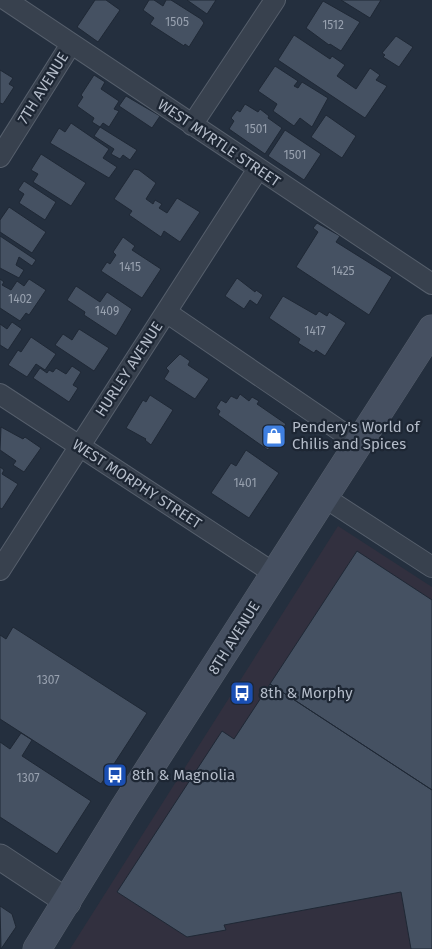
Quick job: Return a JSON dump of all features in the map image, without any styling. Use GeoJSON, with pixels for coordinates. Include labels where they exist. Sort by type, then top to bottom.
{"type":"FeatureCollection","features":[{"type":"Feature","properties":{"kind":"main road","name":"8TH AVENUE"},"geometry":{"type":"LineString","coordinates":[[37,949],[68,902],[124,808],[432,328]]}},
{"type":"Feature","properties":{"kind":"street","name":"WEST MYRTLE STREET"},"geometry":{"type":"LineString","coordinates":[[6,0],[432,284]]}},
{"type":"Feature","properties":{"kind":"street"},"geometry":{"type":"LineString","coordinates":[[192,125],[275,0]]}},
{"type":"Feature","properties":{"kind":"street","name":"7TH AVENUE"},"geometry":{"type":"LineString","coordinates":[[0,157],[71,44]]}},
{"type":"Feature","properties":{"kind":"street","name":"HURLEY AVENUE"},"geometry":{"type":"LineString","coordinates":[[0,570],[258,169]]}},
{"type":"Feature","properties":{"kind":"street"},"geometry":{"type":"LineString","coordinates":[[166,312],[358,444]]}},
{"type":"Feature","properties":{"kind":"street","name":"WEST MORPHY STREET"},"geometry":{"type":"LineString","coordinates":[[0,394],[275,574]]}},
{"type":"Feature","properties":{"kind":"street"},"geometry":{"type":"LineString","coordinates":[[324,498],[432,567]]}},
{"type":"Feature","properties":{"kind":"street"},"geometry":{"type":"LineString","coordinates":[[0,858],[68,902]]}},
{"type":"Feature","properties":{"kind":"shaded area"},"geometry":{"type":"Polygon","coordinates":[[[338,526],[432,587],[432,949],[70,949],[338,526]]]}},
{"type":"Feature","properties":{"kind":"building"},"geometry":{"type":"Polygon","coordinates":[[[95,0],[106,0],[120,10],[98,42],[77,27],[95,0]]]}},
{"type":"Feature","properties":{"kind":"building"},"geometry":{"type":"Polygon","coordinates":[[[149,0],[154,0],[163,6],[166,0],[171,0],[201,19],[204,23],[189,47],[185,44],[184,46],[150,24],[154,18],[143,10],[149,0]]]}},
{"type":"Feature","properties":{"kind":"building"},"geometry":{"type":"Polygon","coordinates":[[[187,0],[216,0],[207,14],[187,0]]]}},
{"type":"Feature","properties":{"kind":"building"},"geometry":{"type":"Polygon","coordinates":[[[341,0],[381,0],[370,18],[341,0]]]}},
{"type":"Feature","properties":{"kind":"building"},"geometry":{"type":"Polygon","coordinates":[[[323,1],[360,22],[341,51],[329,45],[306,28],[323,1]]]}},
{"type":"Feature","properties":{"kind":"building"},"geometry":{"type":"Polygon","coordinates":[[[294,35],[330,59],[332,56],[345,65],[337,76],[356,89],[370,68],[380,75],[376,80],[387,86],[365,118],[278,60],[294,35]]]}},
{"type":"Feature","properties":{"kind":"building"},"geometry":{"type":"Polygon","coordinates":[[[396,36],[413,47],[399,67],[383,57],[385,55],[382,53],[396,36]]]}},
{"type":"Feature","properties":{"kind":"building"},"geometry":{"type":"Polygon","coordinates":[[[275,66],[298,81],[294,86],[298,88],[302,82],[328,98],[312,127],[300,118],[294,126],[273,111],[277,104],[258,91],[275,66]]]}},
{"type":"Feature","properties":{"kind":"building"},"geometry":{"type":"Polygon","coordinates":[[[0,70],[13,78],[9,84],[14,87],[3,104],[0,103],[0,70]]]}},
{"type":"Feature","properties":{"kind":"building"},"geometry":{"type":"Polygon","coordinates":[[[94,75],[105,82],[101,89],[119,101],[114,109],[119,111],[109,127],[103,123],[100,127],[92,122],[94,118],[77,106],[83,97],[81,95],[94,75]]]}},
{"type":"Feature","properties":{"kind":"building"},"geometry":{"type":"Polygon","coordinates":[[[126,96],[160,116],[152,128],[119,106],[126,96]]]}},
{"type":"Feature","properties":{"kind":"building"},"geometry":{"type":"Polygon","coordinates":[[[245,104],[258,112],[260,109],[269,116],[268,118],[282,128],[265,154],[229,129],[234,121],[231,118],[237,110],[240,112],[245,104]]]}},
{"type":"Feature","properties":{"kind":"building"},"geometry":{"type":"Polygon","coordinates":[[[326,115],[356,136],[342,158],[311,137],[326,115]]]}},
{"type":"Feature","properties":{"kind":"building"},"geometry":{"type":"Polygon","coordinates":[[[71,123],[109,149],[103,158],[117,167],[109,178],[50,143],[59,128],[65,132],[71,123]]]}},
{"type":"Feature","properties":{"kind":"building"},"geometry":{"type":"Polygon","coordinates":[[[100,127],[137,150],[130,160],[123,155],[120,159],[111,154],[114,149],[94,136],[100,127]]]}},
{"type":"Feature","properties":{"kind":"building"},"geometry":{"type":"Polygon","coordinates":[[[285,130],[321,154],[304,180],[268,156],[285,130]]]}},
{"type":"Feature","properties":{"kind":"building"},"geometry":{"type":"Polygon","coordinates":[[[41,154],[86,183],[71,206],[33,182],[38,174],[31,170],[41,154]]]}},
{"type":"Feature","properties":{"kind":"building"},"geometry":{"type":"Polygon","coordinates":[[[134,169],[139,170],[156,183],[146,199],[153,204],[155,200],[162,204],[159,208],[167,213],[177,198],[200,212],[180,242],[164,231],[161,237],[129,215],[132,211],[114,199],[134,169]]]}},
{"type":"Feature","properties":{"kind":"building"},"geometry":{"type":"Polygon","coordinates":[[[24,181],[56,202],[45,220],[19,203],[24,194],[18,190],[24,181]]]}},
{"type":"Feature","properties":{"kind":"building"},"geometry":{"type":"Polygon","coordinates":[[[9,207],[46,232],[32,253],[0,232],[0,220],[9,207]]]}},
{"type":"Feature","properties":{"kind":"building"},"geometry":{"type":"Polygon","coordinates":[[[317,223],[340,236],[336,242],[392,277],[369,315],[296,267],[318,232],[313,228],[317,223]]]}},
{"type":"Feature","properties":{"kind":"building"},"geometry":{"type":"Polygon","coordinates":[[[0,236],[36,260],[32,266],[19,257],[16,265],[24,270],[19,278],[0,268],[0,236]]]}},
{"type":"Feature","properties":{"kind":"building"},"geometry":{"type":"Polygon","coordinates":[[[123,237],[135,246],[132,250],[161,269],[142,298],[101,271],[107,262],[110,264],[116,255],[113,252],[123,237]]]}},
{"type":"Feature","properties":{"kind":"building"},"geometry":{"type":"Polygon","coordinates":[[[237,278],[255,292],[256,290],[263,295],[257,305],[250,300],[244,309],[225,296],[237,278]]]}},
{"type":"Feature","properties":{"kind":"building"},"geometry":{"type":"Polygon","coordinates":[[[0,279],[4,282],[2,285],[11,290],[17,281],[24,286],[29,279],[46,290],[29,315],[26,313],[20,321],[0,308],[0,279]]]}},
{"type":"Feature","properties":{"kind":"building"},"geometry":{"type":"Polygon","coordinates":[[[76,286],[100,302],[107,292],[132,309],[116,336],[84,315],[85,312],[67,300],[76,286]]]}},
{"type":"Feature","properties":{"kind":"building"},"geometry":{"type":"Polygon","coordinates":[[[283,296],[316,315],[319,311],[327,316],[329,312],[346,323],[325,356],[316,350],[314,353],[298,343],[300,339],[269,318],[283,296]]]}},
{"type":"Feature","properties":{"kind":"building"},"geometry":{"type":"Polygon","coordinates":[[[12,322],[22,329],[8,350],[0,345],[0,324],[7,329],[12,322]]]}},
{"type":"Feature","properties":{"kind":"building"},"geometry":{"type":"Polygon","coordinates":[[[79,329],[109,348],[94,371],[55,345],[63,334],[72,340],[79,329]]]}},
{"type":"Feature","properties":{"kind":"building"},"geometry":{"type":"Polygon","coordinates":[[[31,337],[56,354],[45,370],[36,364],[27,377],[8,365],[18,350],[21,352],[31,337]]]}},
{"type":"Feature","properties":{"kind":"building"},"geometry":{"type":"Polygon","coordinates":[[[180,354],[190,361],[188,365],[209,379],[195,399],[164,379],[169,371],[166,368],[180,354]]]}},
{"type":"Feature","properties":{"kind":"building"},"geometry":{"type":"Polygon","coordinates":[[[72,366],[81,372],[73,385],[78,388],[69,402],[33,378],[40,368],[47,373],[49,370],[53,372],[56,368],[66,374],[72,366]]]}},
{"type":"Feature","properties":{"kind":"building"},"geometry":{"type":"Polygon","coordinates":[[[240,394],[249,401],[252,397],[259,401],[257,404],[286,424],[268,450],[218,415],[220,411],[216,408],[221,400],[226,403],[231,396],[237,399],[240,394]]]}},
{"type":"Feature","properties":{"kind":"building"},"geometry":{"type":"Polygon","coordinates":[[[150,395],[173,410],[151,445],[146,439],[126,428],[143,400],[146,402],[150,395]]]}},
{"type":"Feature","properties":{"kind":"building"},"geometry":{"type":"Polygon","coordinates":[[[1,427],[23,439],[25,437],[41,448],[24,472],[13,465],[16,461],[0,450],[1,427]]]}},
{"type":"Feature","properties":{"kind":"building"},"geometry":{"type":"Polygon","coordinates":[[[246,450],[279,473],[249,518],[211,493],[231,463],[236,466],[246,450]]]}},
{"type":"Feature","properties":{"kind":"building"},"geometry":{"type":"Polygon","coordinates":[[[0,467],[4,470],[2,474],[18,484],[2,509],[0,508],[0,467]]]}},
{"type":"Feature","properties":{"kind":"building"},"geometry":{"type":"Polygon","coordinates":[[[357,551],[432,600],[432,790],[270,684],[357,551]]]}},
{"type":"Feature","properties":{"kind":"building"},"geometry":{"type":"Polygon","coordinates":[[[13,627],[147,713],[101,784],[0,719],[0,635],[6,639],[13,627]]]}},
{"type":"Feature","properties":{"kind":"building"},"geometry":{"type":"Polygon","coordinates":[[[270,684],[432,790],[432,949],[411,949],[401,892],[224,925],[226,930],[187,937],[117,892],[222,731],[234,739],[270,684]]]}},
{"type":"Feature","properties":{"kind":"building"},"geometry":{"type":"Polygon","coordinates":[[[21,733],[32,740],[22,756],[91,801],[57,854],[0,817],[0,742],[10,749],[21,733]]]}},
{"type":"Feature","properties":{"kind":"building"},"geometry":{"type":"Polygon","coordinates":[[[0,906],[12,914],[16,927],[1,949],[0,906]]]}},
{"type":"Feature","properties":{"kind":"place","name":"Pendery's World of Chilis and Spices"},"geometry":{"type":"Point","coordinates":[274,436]}},
{"type":"Feature","properties":{"kind":"place","name":"8th & Morphy"},"geometry":{"type":"Point","coordinates":[242,693]}},
{"type":"Feature","properties":{"kind":"place","name":"8th & Magnolia"},"geometry":{"type":"Point","coordinates":[115,775]}}]}
